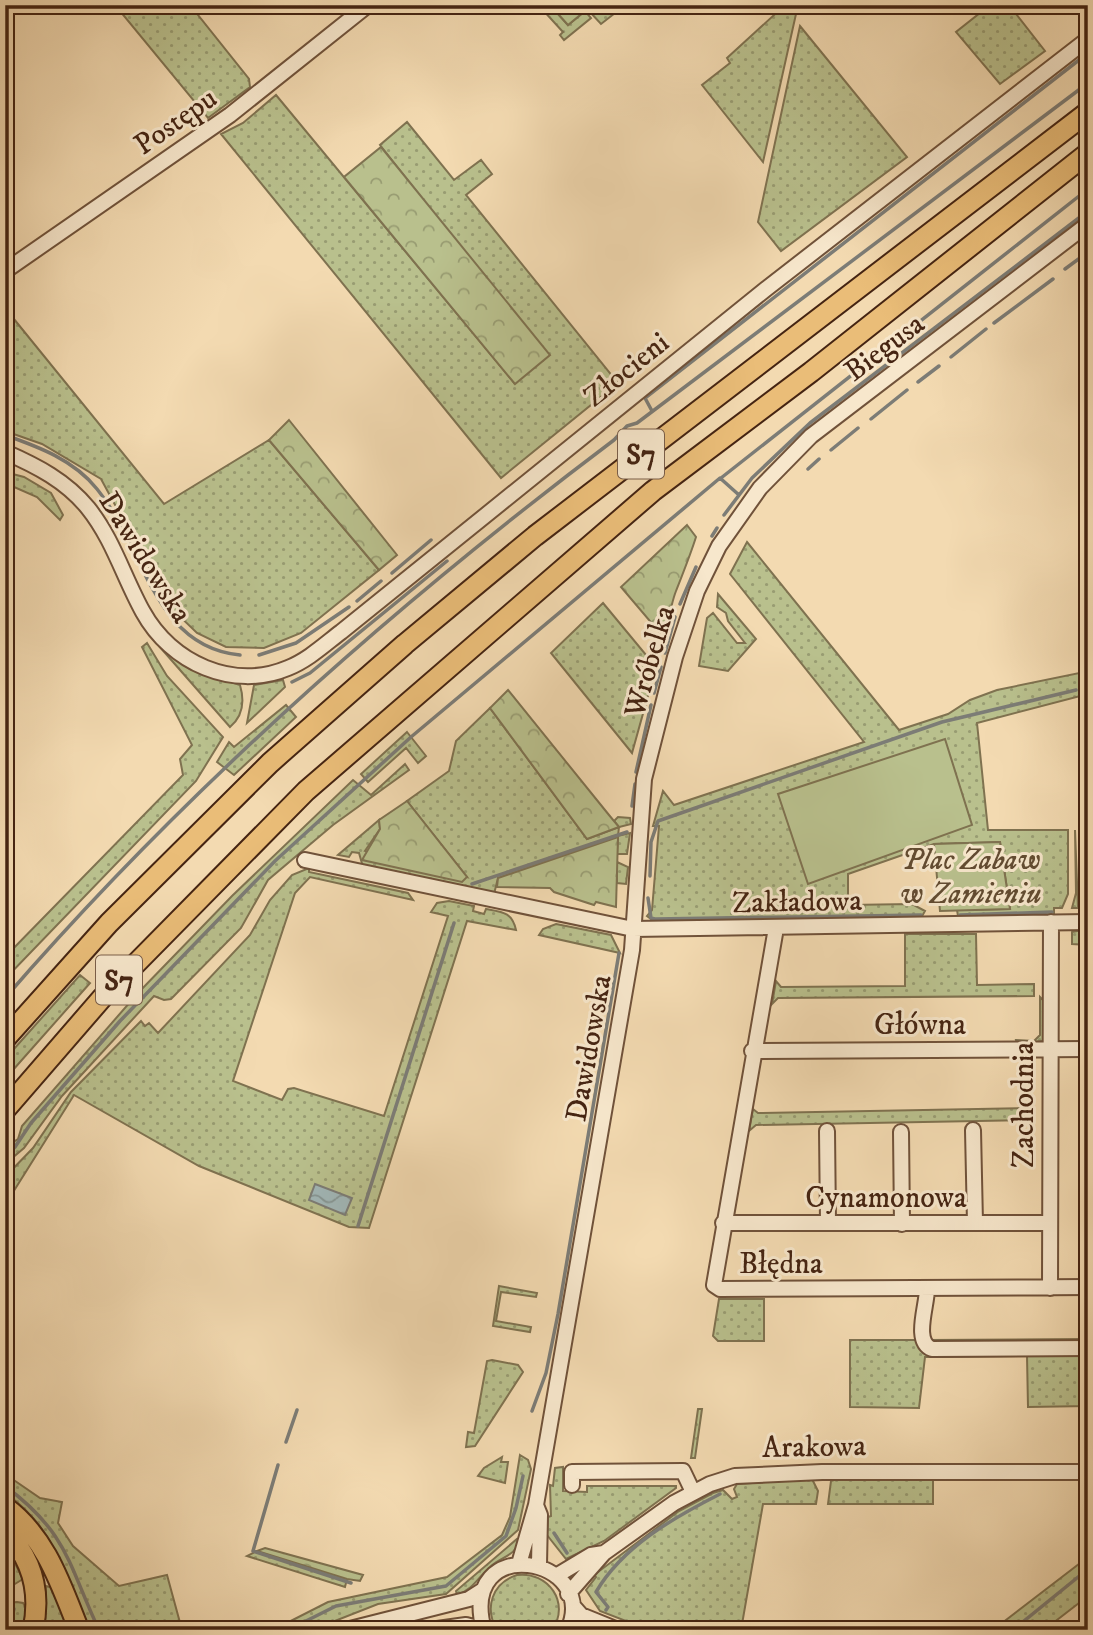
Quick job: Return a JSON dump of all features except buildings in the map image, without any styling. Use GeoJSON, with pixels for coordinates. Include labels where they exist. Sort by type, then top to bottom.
{"type":"FeatureCollection","features":[{"type":"Feature","properties":{"kind":"highway","name":"S7"},"geometry":{"type":"LineString","coordinates":[[5,1038],[109,923],[270,763],[405,644],[535,536],[1088,112]]}},
{"type":"Feature","properties":{"kind":"highway","name":"S7"},"geometry":{"type":"LineString","coordinates":[[5,1110],[102,998],[306,792],[653,491],[811,372],[1088,153]]}},
{"type":"Feature","properties":{"kind":"highway"},"geometry":{"type":"LineString","coordinates":[[5,1507],[24,1522],[40,1542],[79,1630]]}},
{"type":"Feature","properties":{"kind":"highway"},"geometry":{"type":"LineString","coordinates":[[5,1531],[25,1555],[32,1570],[38,1601],[33,1630]]}},
{"type":"Feature","properties":{"kind":"street","name":"Postępu"},"geometry":{"type":"LineString","coordinates":[[5,271],[230,115],[368,5]]}},
{"type":"Feature","properties":{"kind":"street","name":"Złocieni"},"geometry":{"type":"LineString","coordinates":[[178,653],[202,667],[237,676],[269,673],[302,662],[766,289],[1088,39]]}},
{"type":"Feature","properties":{"kind":"street","name":"Biegusa"},"geometry":{"type":"LineString","coordinates":[[730,529],[766,480],[811,436],[1088,224]]}},
{"type":"Feature","properties":{"kind":"street","name":"Dawidowska"},"geometry":{"type":"LineString","coordinates":[[9,456],[48,473],[69,488],[97,522],[149,621],[178,653]]}},
{"type":"Feature","properties":{"kind":"street","name":"Wróbelka"},"geometry":{"type":"LineString","coordinates":[[633,929],[639,815],[651,749],[685,620],[711,561],[730,529]]}},
{"type":"Feature","properties":{"kind":"street"},"geometry":{"type":"LineString","coordinates":[[305,860],[633,929]]}},
{"type":"Feature","properties":{"kind":"street","name":"Zachodnia"},"geometry":{"type":"LineString","coordinates":[[1050,1288],[1051,922]]}},
{"type":"Feature","properties":{"kind":"street","name":"Zakładowa"},"geometry":{"type":"LineString","coordinates":[[633,929],[1088,922]]}},
{"type":"Feature","properties":{"kind":"street","name":"Błędna"},"geometry":{"type":"LineString","coordinates":[[776,928],[713,1282],[717,1288],[1088,1287]]}},
{"type":"Feature","properties":{"kind":"street","name":"Dawidowska"},"geometry":{"type":"LineString","coordinates":[[519,1564],[536,1505],[632,950],[633,929]]}},
{"type":"Feature","properties":{"kind":"street","name":"Główna"},"geometry":{"type":"LineString","coordinates":[[752,1051],[1088,1049]]}},
{"type":"Feature","properties":{"kind":"street"},"geometry":{"type":"LineString","coordinates":[[973,1130],[975,1223]]}},
{"type":"Feature","properties":{"kind":"street"},"geometry":{"type":"LineString","coordinates":[[827,1131],[828,1223]]}},
{"type":"Feature","properties":{"kind":"street"},"geometry":{"type":"LineString","coordinates":[[901,1132],[902,1224]]}},
{"type":"Feature","properties":{"kind":"street","name":"Cynamonowa"},"geometry":{"type":"LineString","coordinates":[[723,1223],[1050,1223]]}},
{"type":"Feature","properties":{"kind":"street"},"geometry":{"type":"LineString","coordinates":[[927,1289],[921,1339],[926,1347],[1088,1348]]}},
{"type":"Feature","properties":{"kind":"street"},"geometry":{"type":"LineString","coordinates":[[572,1485],[572,1472],[683,1471],[693,1492]]}},
{"type":"Feature","properties":{"kind":"street","name":"Arakowa"},"geometry":{"type":"LineString","coordinates":[[604,1553],[693,1492],[719,1481],[752,1473],[1088,1472]]}},
{"type":"Feature","properties":{"kind":"street","name":"Dawidowska"},"geometry":{"type":"LineString","coordinates":[[536,1505],[540,1514],[540,1565]]}},
{"type":"Feature","properties":{"kind":"street"},"geometry":{"type":"LineString","coordinates":[[556,1576],[591,1555],[604,1553]]}},
{"type":"Feature","properties":{"kind":"street"},"geometry":{"type":"LineString","coordinates":[[568,1630],[571,1600],[604,1553]]}},
{"type":"Feature","properties":{"kind":"street"},"geometry":{"type":"LineString","coordinates":[[346,1630],[469,1600],[483,1590],[501,1570],[519,1564],[540,1565],[556,1576],[581,1615],[618,1630]]}},
{"type":"Feature","properties":{"kind":"street"},"geometry":{"type":"LineString","coordinates":[[430,1630],[467,1625],[484,1630],[481,1614],[483,1590]]}},
{"type":"Feature","properties":{"kind":"green space"},"geometry":{"type":"Polygon","coordinates":[[[115,5],[190,5],[249,79],[250,87],[208,118],[115,5]]]}},
{"type":"Feature","properties":{"kind":"green space"},"geometry":{"type":"Polygon","coordinates":[[[550,5],[568,25],[585,11],[591,18],[564,40],[560,35],[563,32],[542,9],[550,5]]]}},
{"type":"Feature","properties":{"kind":"green space"},"geometry":{"type":"Polygon","coordinates":[[[550,5],[580,5],[585,11],[568,25],[550,5]]]}},
{"type":"Feature","properties":{"kind":"green space"},"geometry":{"type":"Polygon","coordinates":[[[599,5],[620,5],[619,10],[601,24],[590,12],[599,5]]]}},
{"type":"Feature","properties":{"kind":"green space"},"geometry":{"type":"Polygon","coordinates":[[[785,5],[798,5],[763,162],[702,85],[730,63],[727,58],[785,5]]]}},
{"type":"Feature","properties":{"kind":"green space"},"geometry":{"type":"Polygon","coordinates":[[[990,5],[1009,5],[1045,51],[1000,84],[956,32],[990,5]]]}},
{"type":"Feature","properties":{"kind":"green space"},"geometry":{"type":"Polygon","coordinates":[[[800,26],[907,157],[781,251],[758,222],[800,26]]]}},
{"type":"Feature","properties":{"kind":"green space"},"geometry":{"type":"Polygon","coordinates":[[[276,95],[515,384],[428,206],[380,145],[407,122],[454,180],[481,160],[492,174],[466,195],[618,383],[501,478],[221,134],[243,123],[276,95]]]}},
{"type":"Feature","properties":{"kind":"green space"},"geometry":{"type":"Polygon","coordinates":[[[381,147],[550,355],[515,384],[344,177],[381,147]]]}},
{"type":"Feature","properties":{"kind":"green space"},"geometry":{"type":"Polygon","coordinates":[[[5,308],[164,504],[269,440],[379,570],[301,633],[264,648],[226,647],[197,633],[171,608],[101,479],[42,444],[5,431],[5,308]]]}},
{"type":"Feature","properties":{"kind":"green space"},"geometry":{"type":"Polygon","coordinates":[[[289,420],[397,555],[379,570],[269,440],[289,420]]]}},
{"type":"Feature","properties":{"kind":"green space"},"geometry":{"type":"Polygon","coordinates":[[[5,472],[24,477],[51,493],[63,515],[60,520],[37,497],[5,483],[5,472]]]}},
{"type":"Feature","properties":{"kind":"green space"},"geometry":{"type":"Polygon","coordinates":[[[687,525],[696,537],[668,618],[660,633],[621,587],[687,525]]]}},
{"type":"Feature","properties":{"kind":"green space"},"geometry":{"type":"Polygon","coordinates":[[[747,542],[899,730],[948,714],[970,700],[997,690],[1084,672],[1088,677],[1088,694],[977,723],[988,830],[1068,830],[1068,894],[1062,908],[1054,908],[1054,915],[958,916],[957,910],[1010,909],[1000,842],[934,844],[848,874],[848,905],[912,904],[925,911],[921,918],[655,922],[647,916],[652,910],[659,826],[653,826],[663,791],[674,805],[864,742],[730,574],[747,542]]]}},
{"type":"Feature","properties":{"kind":"green space"},"geometry":{"type":"Polygon","coordinates":[[[718,594],[756,639],[728,671],[699,666],[707,618],[713,613],[737,643],[745,643],[728,621],[726,613],[717,607],[718,594]]]}},
{"type":"Feature","properties":{"kind":"green space"},"geometry":{"type":"Polygon","coordinates":[[[603,603],[656,667],[632,753],[551,653],[603,603]]]}},
{"type":"Feature","properties":{"kind":"green space"},"geometry":{"type":"Polygon","coordinates":[[[147,643],[167,676],[223,737],[196,781],[5,979],[5,957],[183,775],[180,759],[192,745],[142,647],[147,643]]]}},
{"type":"Feature","properties":{"kind":"green space"},"geometry":{"type":"Polygon","coordinates":[[[159,646],[190,669],[240,685],[242,708],[230,727],[159,646]]]}},
{"type":"Feature","properties":{"kind":"green space"},"geometry":{"type":"Polygon","coordinates":[[[283,680],[285,687],[247,723],[254,685],[283,680]]]}},
{"type":"Feature","properties":{"kind":"green space"},"geometry":{"type":"Polygon","coordinates":[[[508,690],[619,827],[587,839],[490,708],[508,690]]]}},
{"type":"Feature","properties":{"kind":"green space"},"geometry":{"type":"Polygon","coordinates":[[[286,705],[296,717],[234,775],[217,762],[229,742],[234,747],[286,705]]]}},
{"type":"Feature","properties":{"kind":"green space"},"geometry":{"type":"Polygon","coordinates":[[[490,708],[587,839],[619,827],[618,836],[630,833],[627,854],[617,854],[618,837],[498,878],[494,894],[363,867],[359,853],[352,852],[349,857],[338,855],[379,820],[380,829],[365,851],[467,877],[407,801],[449,771],[456,741],[490,708]]]}},
{"type":"Feature","properties":{"kind":"green space"},"geometry":{"type":"Polygon","coordinates":[[[407,732],[426,756],[418,763],[406,748],[368,782],[361,774],[407,732]]]}},
{"type":"Feature","properties":{"kind":"green space"},"geometry":{"type":"Polygon","coordinates":[[[945,739],[972,825],[808,884],[778,794],[945,739]]]}},
{"type":"Feature","properties":{"kind":"green space"},"geometry":{"type":"Polygon","coordinates":[[[405,764],[409,770],[333,825],[268,880],[241,928],[171,999],[164,1000],[154,996],[62,1096],[24,1148],[5,1164],[5,1147],[18,1139],[22,1126],[138,993],[232,896],[353,780],[371,795],[405,764]]]}},
{"type":"Feature","properties":{"kind":"green space"},"geometry":{"type":"Polygon","coordinates":[[[407,801],[467,877],[462,882],[362,860],[380,829],[379,820],[407,801]]]}},
{"type":"Feature","properties":{"kind":"green space"},"geometry":{"type":"Polygon","coordinates":[[[618,817],[630,818],[631,824],[619,827],[614,821],[618,817]]]}},
{"type":"Feature","properties":{"kind":"green space"},"geometry":{"type":"Polygon","coordinates":[[[1075,830],[1078,908],[1072,908],[1076,893],[1075,830]]]}},
{"type":"Feature","properties":{"kind":"green space"},"geometry":{"type":"Polygon","coordinates":[[[618,837],[616,907],[596,902],[594,905],[554,892],[550,888],[497,887],[498,878],[618,837]]]}},
{"type":"Feature","properties":{"kind":"green space","name":"Plac Zabaw w Zamieniu"},"geometry":{"type":"Polygon","coordinates":[[[1000,842],[1010,909],[940,911],[934,844],[1000,842]]]}},
{"type":"Feature","properties":{"kind":"green space"},"geometry":{"type":"Polygon","coordinates":[[[617,862],[628,867],[626,884],[617,883],[617,862]]]}},
{"type":"Feature","properties":{"kind":"green space"},"geometry":{"type":"Polygon","coordinates":[[[309,868],[309,872],[408,893],[413,900],[310,877],[295,893],[233,1081],[282,1100],[288,1089],[294,1088],[384,1116],[448,916],[431,912],[437,903],[449,901],[474,906],[473,911],[484,914],[486,909],[502,912],[509,916],[516,930],[467,921],[369,1228],[349,1227],[199,1166],[74,1095],[5,1205],[5,1177],[33,1148],[71,1092],[141,1021],[145,1026],[149,1023],[158,1033],[250,935],[270,900],[292,875],[309,868]]]}},
{"type":"Feature","properties":{"kind":"green space"},"geometry":{"type":"Polygon","coordinates":[[[556,924],[611,935],[620,953],[539,935],[543,929],[556,924]]]}},
{"type":"Feature","properties":{"kind":"green space"},"geometry":{"type":"Polygon","coordinates":[[[1088,929],[1088,945],[1072,944],[1072,932],[1088,929]]]}},
{"type":"Feature","properties":{"kind":"green space"},"geometry":{"type":"Polygon","coordinates":[[[905,934],[976,934],[977,985],[1034,984],[1034,996],[778,998],[772,1004],[776,981],[781,987],[905,986],[905,934]]]}},
{"type":"Feature","properties":{"kind":"green space"},"geometry":{"type":"Polygon","coordinates":[[[80,975],[90,983],[5,1079],[5,1059],[80,975]]]}},
{"type":"Feature","properties":{"kind":"green space"},"geometry":{"type":"Polygon","coordinates":[[[1040,997],[1044,1001],[1043,1041],[1017,1044],[1016,1040],[1034,1041],[1040,1035],[1040,997]]]}},
{"type":"Feature","properties":{"kind":"green space"},"geometry":{"type":"Polygon","coordinates":[[[1034,1108],[1034,1120],[756,1125],[749,1131],[753,1109],[758,1113],[1034,1108]]]}},
{"type":"Feature","properties":{"kind":"green space"},"geometry":{"type":"Polygon","coordinates":[[[499,1286],[537,1293],[536,1297],[501,1292],[496,1321],[531,1327],[530,1332],[493,1326],[499,1286]]]}},
{"type":"Feature","properties":{"kind":"green space"},"geometry":{"type":"Polygon","coordinates":[[[719,1299],[764,1299],[764,1341],[718,1341],[713,1336],[719,1299]]]}},
{"type":"Feature","properties":{"kind":"green space"},"geometry":{"type":"Polygon","coordinates":[[[1084,1339],[1084,1344],[946,1346],[927,1340],[1084,1339]]]}},
{"type":"Feature","properties":{"kind":"green space"},"geometry":{"type":"Polygon","coordinates":[[[850,1340],[917,1340],[921,1345],[1088,1351],[1088,1406],[1028,1407],[1027,1356],[925,1357],[919,1408],[850,1407],[850,1340]]]}},
{"type":"Feature","properties":{"kind":"green space"},"geometry":{"type":"Polygon","coordinates":[[[487,1361],[518,1365],[523,1372],[475,1446],[466,1447],[468,1432],[474,1433],[487,1361]]]}},
{"type":"Feature","properties":{"kind":"green space"},"geometry":{"type":"Polygon","coordinates":[[[698,1409],[702,1409],[695,1458],[691,1458],[698,1409]]]}},
{"type":"Feature","properties":{"kind":"green space"},"geometry":{"type":"Polygon","coordinates":[[[520,1455],[528,1460],[531,1469],[518,1530],[446,1594],[378,1604],[312,1630],[273,1630],[328,1602],[447,1577],[502,1535],[510,1517],[520,1455]]]}},
{"type":"Feature","properties":{"kind":"green space"},"geometry":{"type":"Polygon","coordinates":[[[502,1457],[501,1462],[508,1462],[505,1483],[478,1476],[484,1468],[502,1457]]]}},
{"type":"Feature","properties":{"kind":"green space"},"geometry":{"type":"Polygon","coordinates":[[[563,1467],[563,1491],[587,1492],[587,1486],[676,1488],[604,1541],[566,1559],[547,1535],[548,1517],[551,1516],[550,1485],[553,1486],[555,1468],[563,1467]]]}},
{"type":"Feature","properties":{"kind":"green space"},"geometry":{"type":"Polygon","coordinates":[[[5,1474],[40,1498],[62,1502],[58,1523],[73,1546],[119,1586],[167,1575],[182,1630],[91,1630],[48,1539],[23,1507],[5,1493],[5,1474]]]}},
{"type":"Feature","properties":{"kind":"green space"},"geometry":{"type":"Polygon","coordinates":[[[840,1478],[933,1479],[933,1504],[828,1504],[831,1481],[840,1478]]]}},
{"type":"Feature","properties":{"kind":"green space"},"geometry":{"type":"Polygon","coordinates":[[[812,1479],[818,1491],[816,1504],[763,1504],[741,1630],[649,1630],[600,1611],[586,1590],[596,1577],[594,1575],[679,1511],[713,1493],[723,1490],[732,1499],[737,1497],[734,1489],[737,1484],[812,1479]]]}},
{"type":"Feature","properties":{"kind":"green space"},"geometry":{"type":"Polygon","coordinates":[[[517,1539],[520,1540],[512,1553],[491,1566],[468,1589],[457,1595],[456,1591],[517,1539]]]}},
{"type":"Feature","properties":{"kind":"green space"},"geometry":{"type":"Polygon","coordinates":[[[5,1544],[23,1579],[5,1590],[5,1544]]]}},
{"type":"Feature","properties":{"kind":"green space"},"geometry":{"type":"Polygon","coordinates":[[[265,1548],[363,1575],[360,1581],[347,1579],[257,1551],[265,1548]]]}},
{"type":"Feature","properties":{"kind":"green space"},"geometry":{"type":"Polygon","coordinates":[[[257,1551],[347,1579],[345,1587],[247,1556],[257,1551]]]}},
{"type":"Feature","properties":{"kind":"green space"},"geometry":{"type":"Polygon","coordinates":[[[1088,1557],[1088,1596],[1044,1630],[993,1630],[1088,1557]]]}},
{"type":"Feature","properties":{"kind":"green space"},"geometry":{"type":"Polygon","coordinates":[[[517,1575],[538,1578],[553,1591],[559,1609],[552,1630],[497,1630],[491,1613],[493,1597],[502,1584],[517,1575]]]}},
{"type":"Feature","properties":{"kind":"green space"},"geometry":{"type":"Polygon","coordinates":[[[46,1586],[53,1588],[70,1630],[44,1630],[46,1586]]]}},
{"type":"Feature","properties":{"kind":"green space"},"geometry":{"type":"Polygon","coordinates":[[[6,1603],[23,1603],[28,1611],[25,1630],[5,1630],[6,1603]]]}},
{"type":"Feature","properties":{"kind":"water"},"geometry":{"type":"Polygon","coordinates":[[[315,1184],[352,1198],[345,1215],[309,1200],[315,1184]]]}},
{"type":"Feature","properties":{"kind":"waterway"},"geometry":{"type":"LineString","coordinates":[[652,411],[645,398],[1088,53]]}},
{"type":"Feature","properties":{"kind":"waterway"},"geometry":{"type":"LineString","coordinates":[[5,998],[145,846],[295,703],[373,634],[532,503],[614,440],[627,426],[637,423],[1088,83]]}},
{"type":"Feature","properties":{"kind":"waterway"},"geometry":{"type":"LineString","coordinates":[[721,478],[1088,189]]}},
{"type":"Feature","properties":{"kind":"waterway"},"geometry":{"type":"LineString","coordinates":[[724,515],[752,478],[810,423],[1088,211]]}},
{"type":"Feature","properties":{"kind":"waterway"},"geometry":{"type":"LineString","coordinates":[[1065,269],[1088,252]]}},
{"type":"Feature","properties":{"kind":"waterway"},"geometry":{"type":"LineString","coordinates":[[994,323],[1053,279]]}},
{"type":"Feature","properties":{"kind":"waterway"},"geometry":{"type":"LineString","coordinates":[[951,357],[986,329]]}},
{"type":"Feature","properties":{"kind":"waterway"},"geometry":{"type":"LineString","coordinates":[[918,382],[939,366]]}},
{"type":"Feature","properties":{"kind":"waterway"},"geometry":{"type":"LineString","coordinates":[[871,419],[907,390]]}},
{"type":"Feature","properties":{"kind":"waterway"},"geometry":{"type":"LineString","coordinates":[[831,450],[858,428]]}},
{"type":"Feature","properties":{"kind":"waterway"},"geometry":{"type":"LineString","coordinates":[[5,435],[67,462],[88,479],[113,512],[169,614],[188,634],[211,648],[240,655]]}},
{"type":"Feature","properties":{"kind":"waterway"},"geometry":{"type":"LineString","coordinates":[[808,469],[819,459]]}},
{"type":"Feature","properties":{"kind":"waterway"},"geometry":{"type":"LineString","coordinates":[[5,1154],[15,1147],[31,1123],[120,1021],[275,861],[411,737],[720,478],[739,495]]}},
{"type":"Feature","properties":{"kind":"waterway"},"geometry":{"type":"LineString","coordinates":[[712,536],[717,528]]}},
{"type":"Feature","properties":{"kind":"waterway"},"geometry":{"type":"LineString","coordinates":[[392,573],[431,540]]}},
{"type":"Feature","properties":{"kind":"waterway"},"geometry":{"type":"LineString","coordinates":[[292,682],[310,673],[447,561]]}},
{"type":"Feature","properties":{"kind":"waterway"},"geometry":{"type":"LineString","coordinates":[[680,604],[696,567]]}},
{"type":"Feature","properties":{"kind":"waterway"},"geometry":{"type":"LineString","coordinates":[[357,601],[381,581]]}},
{"type":"Feature","properties":{"kind":"waterway"},"geometry":{"type":"LineString","coordinates":[[259,655],[296,643],[349,607]]}},
{"type":"Feature","properties":{"kind":"waterway"},"geometry":{"type":"LineString","coordinates":[[665,653],[675,617]]}},
{"type":"Feature","properties":{"kind":"waterway"},"geometry":{"type":"LineString","coordinates":[[654,693],[661,667]]}},
{"type":"Feature","properties":{"kind":"waterway"},"geometry":{"type":"LineString","coordinates":[[1084,686],[1088,685]]}},
{"type":"Feature","properties":{"kind":"waterway"},"geometry":{"type":"LineString","coordinates":[[650,876],[651,842],[658,821],[942,722],[1076,690]]}},
{"type":"Feature","properties":{"kind":"waterway"},"geometry":{"type":"LineString","coordinates":[[636,772],[651,705]]}},
{"type":"Feature","properties":{"kind":"waterway"},"geometry":{"type":"LineString","coordinates":[[632,806],[635,784]]}},
{"type":"Feature","properties":{"kind":"waterway"},"geometry":{"type":"LineString","coordinates":[[472,884],[627,832]]}},
{"type":"Feature","properties":{"kind":"waterway"},"geometry":{"type":"LineString","coordinates":[[648,898],[651,918],[655,919],[921,915]]}},
{"type":"Feature","properties":{"kind":"waterway"},"geometry":{"type":"LineString","coordinates":[[960,915],[1052,912]]}},
{"type":"Feature","properties":{"kind":"waterway"},"geometry":{"type":"LineString","coordinates":[[358,1226],[454,923]]}},
{"type":"Feature","properties":{"kind":"waterway"},"geometry":{"type":"LineString","coordinates":[[532,1411],[546,1373],[558,1314],[619,953]]}},
{"type":"Feature","properties":{"kind":"waterway"},"geometry":{"type":"LineString","coordinates":[[286,1442],[297,1410]]}},
{"type":"Feature","properties":{"kind":"waterway"},"geometry":{"type":"LineString","coordinates":[[278,1465],[253,1551],[351,1583]]}},
{"type":"Feature","properties":{"kind":"waterway"},"geometry":{"type":"LineString","coordinates":[[288,1630],[336,1606],[446,1586],[506,1536],[523,1476]]}},
{"type":"Feature","properties":{"kind":"waterway"},"geometry":{"type":"LineString","coordinates":[[5,1486],[26,1503],[54,1535],[64,1551],[99,1630]]}},
{"type":"Feature","properties":{"kind":"waterway"},"geometry":{"type":"LineString","coordinates":[[606,1610],[608,1607],[596,1592],[620,1561],[667,1523],[720,1494]]}},
{"type":"Feature","properties":{"kind":"waterway"},"geometry":{"type":"LineString","coordinates":[[554,1533],[567,1553]]}},
{"type":"Feature","properties":{"kind":"waterway"},"geometry":{"type":"LineString","coordinates":[[5,1564],[11,1579]]}},
{"type":"Feature","properties":{"kind":"waterway"},"geometry":{"type":"LineString","coordinates":[[1013,1630],[1088,1569]]}},
{"type":"Feature","properties":{"kind":"waterway"},"geometry":{"type":"LineString","coordinates":[[8,1630],[14,1609]]}}]}
